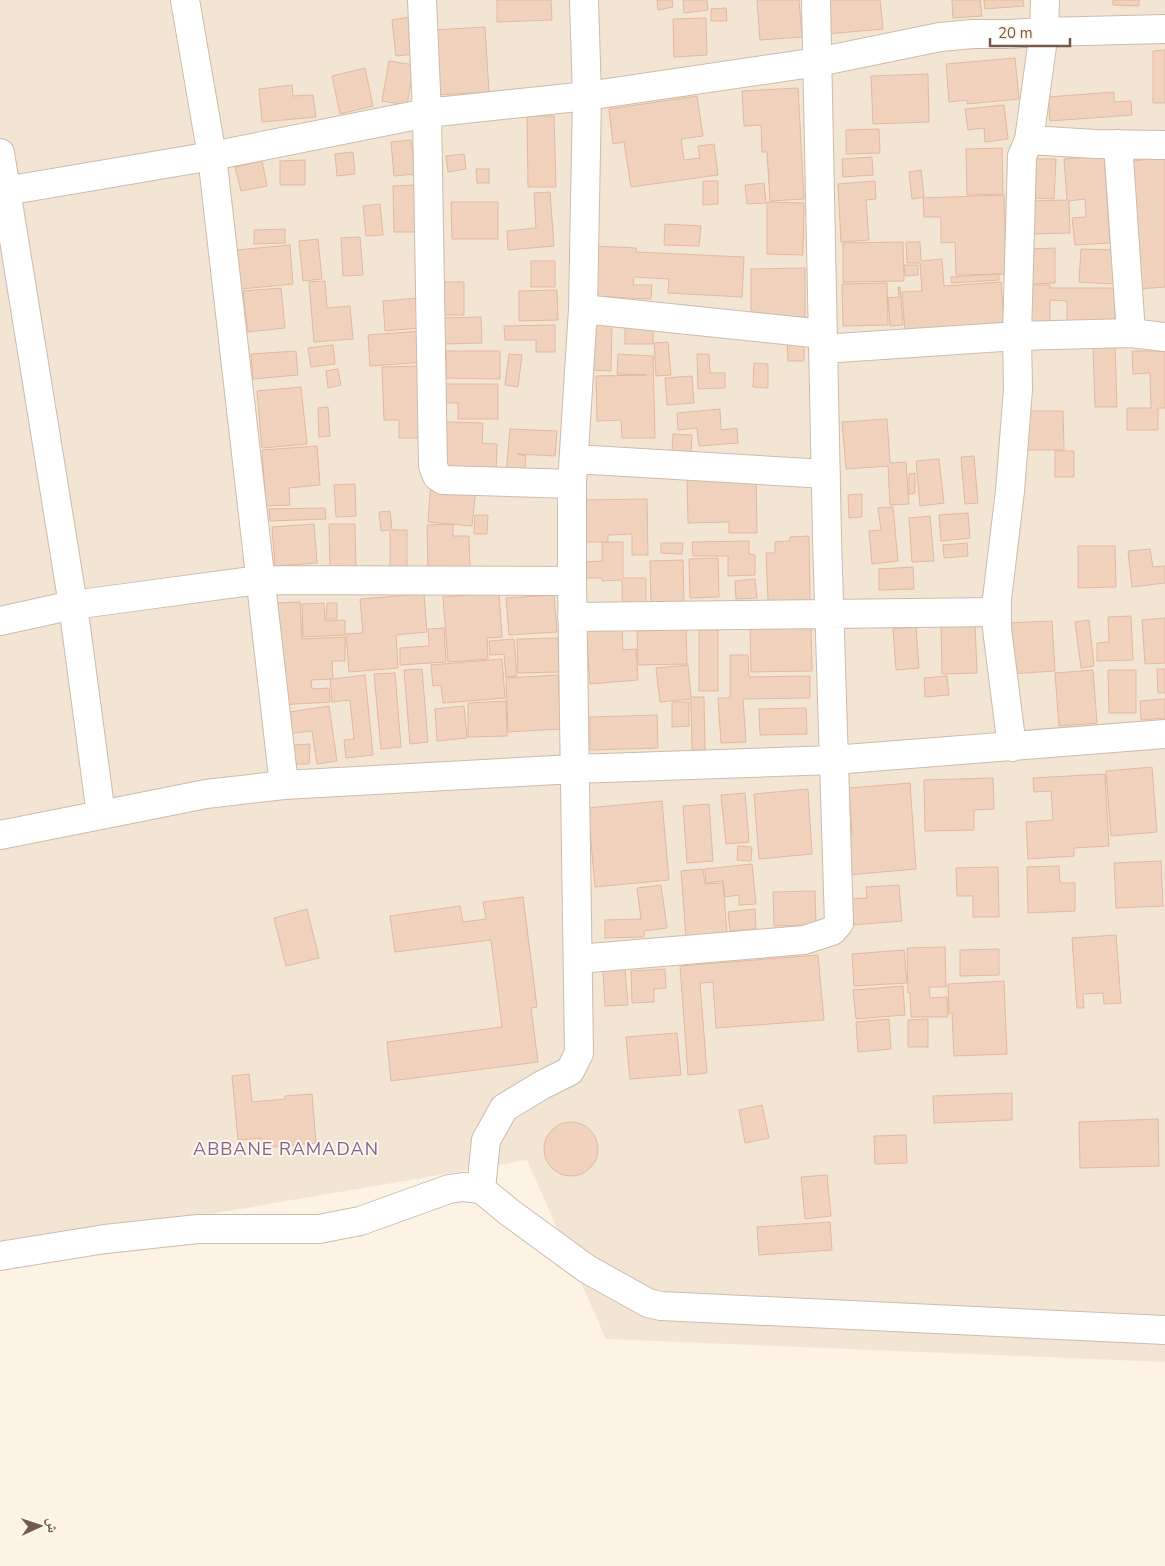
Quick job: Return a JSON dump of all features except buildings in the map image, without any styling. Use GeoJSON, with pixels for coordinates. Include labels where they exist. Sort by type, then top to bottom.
{"type":"FeatureCollection","features":[{"type":"Feature","properties":{"kind":"street"},"geometry":{"type":"LineString","coordinates":[[185,0],[212,156],[259,580],[284,785]]}},
{"type":"Feature","properties":{"kind":"street"},"geometry":{"type":"LineString","coordinates":[[422,0],[427,113],[433,466],[437,476],[443,480],[573,472],[826,474]]}},
{"type":"Feature","properties":{"kind":"street"},"geometry":{"type":"LineString","coordinates":[[481,1189],[486,1140],[504,1108],[570,1071],[579,1053],[572,581],[573,472],[583,309],[587,96],[584,0]]}},
{"type":"Feature","properties":{"kind":"street"},"geometry":{"type":"LineString","coordinates":[[578,959],[804,940],[832,931],[839,923],[829,614],[816,0]]}},
{"type":"Feature","properties":{"kind":"street"},"geometry":{"type":"LineString","coordinates":[[1012,747],[997,630],[997,599],[1010,490],[1018,389],[1016,336],[1022,156],[1029,140],[1044,32],[1045,0]]}},
{"type":"Feature","properties":{"kind":"street"},"geometry":{"type":"LineString","coordinates":[[4,191],[212,156],[427,113],[587,96],[818,62],[940,37],[973,34],[1165,29]]}},
{"type":"Feature","properties":{"kind":"street"},"geometry":{"type":"LineString","coordinates":[[1029,140],[1165,145]]}},
{"type":"Feature","properties":{"kind":"street"},"geometry":{"type":"LineString","coordinates":[[1118,144],[1131,333]]}},
{"type":"Feature","properties":{"kind":"street"},"geometry":{"type":"LineString","coordinates":[[0,153],[4,191],[73,606],[101,816]]}},
{"type":"Feature","properties":{"kind":"street"},"geometry":{"type":"LineString","coordinates":[[583,309],[823,341],[1131,333],[1165,337]]}},
{"type":"Feature","properties":{"kind":"street"},"geometry":{"type":"LineString","coordinates":[[0,620],[73,606],[259,580],[572,581]]}},
{"type":"Feature","properties":{"kind":"street"},"geometry":{"type":"LineString","coordinates":[[572,617],[997,612]]}},
{"type":"Feature","properties":{"kind":"street"},"geometry":{"type":"LineString","coordinates":[[0,835],[206,794],[284,785],[574,769],[833,760],[1165,734]]}},
{"type":"Feature","properties":{"kind":"street"},"geometry":{"type":"LineString","coordinates":[[0,1256],[105,1239],[198,1229],[319,1229],[360,1220],[449,1189],[463,1186],[481,1189],[509,1212],[588,1269],[648,1303],[661,1306],[1165,1330]]}},
{"type":"Feature","properties":{"kind":"shaded area"},"geometry":{"type":"Polygon","coordinates":[[[0,0],[1165,0],[1165,1362],[606,1339],[527,1160],[0,1250],[0,0]]]}},
{"type":"Feature","properties":{"kind":"district","name":"ABBANE RAMADAN"},"geometry":{"type":"Point","coordinates":[286,1149]}}]}
